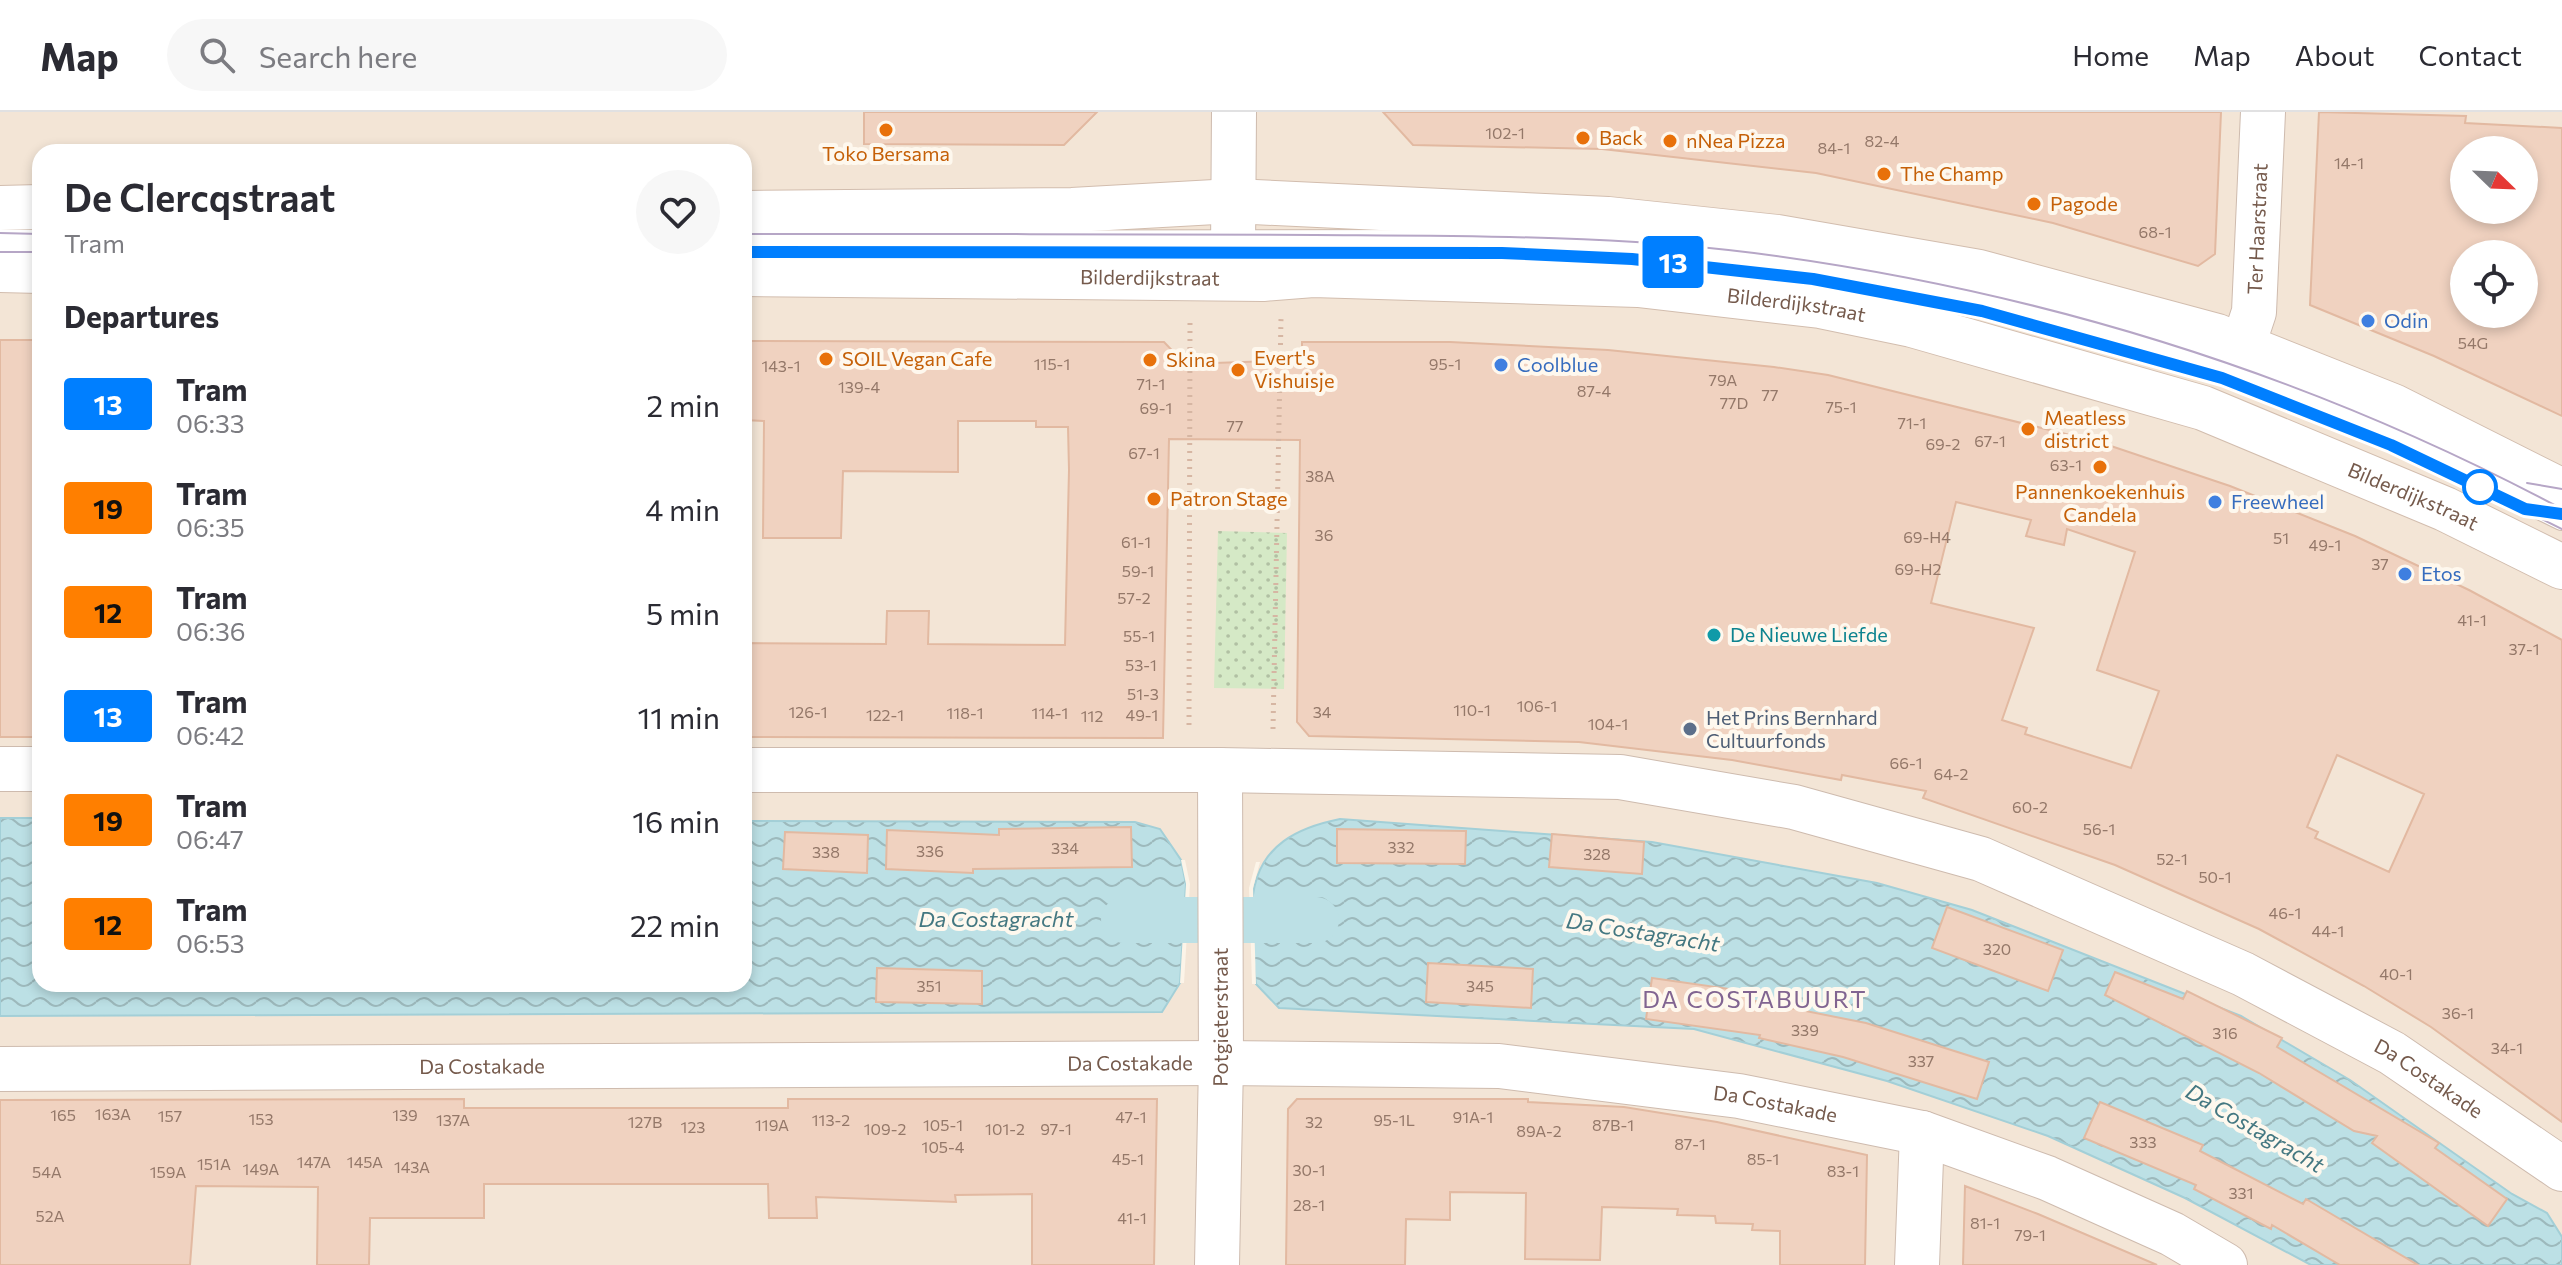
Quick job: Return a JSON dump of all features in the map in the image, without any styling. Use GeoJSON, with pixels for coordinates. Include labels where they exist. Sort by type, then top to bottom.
{"type":"FeatureCollection","features":[{"type":"Feature","properties":{"kind":"street"},"geometry":{"type":"LineString","coordinates":[[1231,240],[1234,112]]}},
{"type":"Feature","properties":{"kind":"street","name":"Ter Haarstraat"},"geometry":{"type":"LineString","coordinates":[[2243,345],[2254,312],[2263,112]]}},
{"type":"Feature","properties":{"kind":"street"},"geometry":{"type":"LineString","coordinates":[[0,208],[32,207]]}},
{"type":"Feature","properties":{"kind":"street","name":"Bilderdijkstraat"},"geometry":{"type":"LineString","coordinates":[[752,213],[1072,210],[1231,240],[1263,279],[1313,275],[1638,285],[1820,306],[1912,325],[2203,408],[2445,509],[2562,567]]}},
{"type":"Feature","properties":{"kind":"street","name":"Bilderdijkstraat"},"geometry":{"type":"LineString","coordinates":[[752,273],[1231,240],[1608,219],[1777,237],[1979,272],[2243,345],[2393,406],[2562,491]]}},
{"type":"Feature","properties":{"kind":"street"},"geometry":{"type":"LineString","coordinates":[[0,270],[32,271]]}},
{"type":"Feature","properties":{"kind":"street"},"geometry":{"type":"LineString","coordinates":[[0,769],[32,769]]}},
{"type":"Feature","properties":{"kind":"street","name":"Da Costakade"},"geometry":{"type":"LineString","coordinates":[[752,770],[1204,770],[1620,777],[1794,807],[1981,859],[2243,974],[2392,1053],[2562,1169]]}},
{"type":"Feature","properties":{"kind":"street","name":"Potgieterstraat"},"geometry":{"type":"LineString","coordinates":[[1204,770],[1219,861],[1221,1063],[1217,1265]]}},
{"type":"Feature","properties":{"kind":"street","name":"Da Costakade"},"geometry":{"type":"LineString","coordinates":[[0,1069],[1221,1063],[1499,1066],[1739,1096],[1922,1133],[2047,1178],[2172,1234],[2225,1265]]}},
{"type":"Feature","properties":{"kind":"street"},"geometry":{"type":"LineString","coordinates":[[1917,1265],[1922,1133]]}},
{"type":"Feature","properties":{"kind":"lane","name":"Bilderdijkstraat"},"geometry":{"type":"LineString","coordinates":[[752,243],[1231,240],[1555,246],[1700,257],[1894,284],[2098,332],[2302,397],[2395,436],[2562,518]]}},
{"type":"Feature","properties":{"kind":"lane"},"geometry":{"type":"LineString","coordinates":[[0,242],[32,242]]}},
{"type":"Feature","properties":{"kind":"path"},"geometry":{"type":"LineString","coordinates":[[1190,308],[1204,770]]}},
{"type":"Feature","properties":{"kind":"path"},"geometry":{"type":"LineString","coordinates":[[1272,771],[1281,310]]}},
{"type":"Feature","properties":{"kind":"shaded area"},"geometry":{"type":"Polygon","coordinates":[[[0,112],[2562,112],[2562,1265],[0,1265],[0,112]]]}},
{"type":"Feature","properties":{"kind":"green space"},"geometry":{"type":"Polygon","coordinates":[[[1218,531],[1287,533],[1284,689],[1214,688],[1218,531]]]}},
{"type":"Feature","properties":{"kind":"water"},"geometry":{"type":"Polygon","coordinates":[[[0,818],[32,818],[32,992],[752,992],[752,821],[1135,822],[1160,829],[1181,860],[1186,884],[1180,983],[1162,1012],[0,1016],[0,818]]]}},
{"type":"Feature","properties":{"kind":"water"},"geometry":{"type":"Polygon","coordinates":[[[1340,819],[1652,842],[1877,883],[1972,910],[2241,1016],[2350,1080],[2512,1194],[2547,1213],[2562,1237],[2562,1265],[2311,1265],[2185,1198],[2048,1136],[1887,1081],[1694,1029],[1279,1008],[1256,984],[1251,925],[1257,877],[1267,858],[1283,841],[1307,828],[1340,819]]]}},
{"type":"Feature","properties":{"kind":"pier"},"geometry":{"type":"Polygon","coordinates":[[[1181,860],[1185,860],[1190,884],[1184,983],[1180,983],[1186,884],[1181,860]]]}},
{"type":"Feature","properties":{"kind":"pier"},"geometry":{"type":"Polygon","coordinates":[[[1256,862],[1260,862],[1253,888],[1256,984],[1252,984],[1249,888],[1256,862]]]}},
{"type":"Feature","properties":{"kind":"building"},"geometry":{"type":"Polygon","coordinates":[[[864,112],[1097,112],[1064,145],[864,144],[864,112]]]}},
{"type":"Feature","properties":{"kind":"building"},"geometry":{"type":"Polygon","coordinates":[[[1383,112],[2221,112],[2215,254],[2198,266],[2053,223],[1816,173],[1602,149],[1413,145],[1383,112]]]}},
{"type":"Feature","properties":{"kind":"building"},"geometry":{"type":"Polygon","coordinates":[[[2319,112],[2466,116],[2465,123],[2562,128],[2562,416],[2434,356],[2310,305],[2319,112]]]}},
{"type":"Feature","properties":{"kind":"building"},"geometry":{"type":"Polygon","coordinates":[[[0,340],[32,340],[32,737],[0,737],[0,340]]]}},
{"type":"Feature","properties":{"kind":"building"},"geometry":{"type":"Polygon","coordinates":[[[752,341],[1164,342],[1185,364],[1302,360],[1302,342],[1450,342],[1608,350],[1828,375],[2102,443],[2230,486],[2355,536],[2469,590],[2562,640],[2562,1122],[2431,1027],[2364,986],[2259,929],[2115,865],[1923,798],[1926,791],[1842,775],[1841,780],[1732,760],[1579,742],[1309,736],[1297,722],[1300,440],[1169,439],[1163,738],[752,737],[752,643],[886,644],[887,611],[929,611],[928,644],[1065,645],[1068,427],[1036,427],[1036,421],[958,421],[958,472],[843,471],[841,538],[763,538],[764,421],[752,420],[752,341]],[[1956,502],[1931,603],[2034,628],[2002,720],[2027,728],[2025,734],[2131,768],[2159,691],[2097,670],[2135,552],[2067,529],[2064,545],[2026,536],[2031,520],[1956,502]],[[2337,755],[2307,827],[2318,832],[2315,838],[2389,872],[2424,794],[2337,755]]]}},
{"type":"Feature","properties":{"kind":"building"},"geometry":{"type":"Polygon","coordinates":[[[1131,827],[1132,867],[973,869],[973,873],[886,869],[887,830],[999,835],[999,829],[1131,827]]]}},
{"type":"Feature","properties":{"kind":"building"},"geometry":{"type":"Polygon","coordinates":[[[1337,829],[1466,831],[1465,864],[1337,863],[1337,829]]]}},
{"type":"Feature","properties":{"kind":"building"},"geometry":{"type":"Polygon","coordinates":[[[785,832],[868,835],[867,873],[783,869],[785,832]]]}},
{"type":"Feature","properties":{"kind":"building"},"geometry":{"type":"Polygon","coordinates":[[[1552,834],[1644,842],[1642,874],[1549,867],[1552,834]]]}},
{"type":"Feature","properties":{"kind":"building"},"geometry":{"type":"Polygon","coordinates":[[[1947,907],[2063,950],[2048,991],[1932,948],[1947,907]]]}},
{"type":"Feature","properties":{"kind":"building"},"geometry":{"type":"Polygon","coordinates":[[[1428,963],[1533,969],[1531,1008],[1426,1002],[1428,963]]]}},
{"type":"Feature","properties":{"kind":"building"},"geometry":{"type":"Polygon","coordinates":[[[877,968],[982,971],[982,1004],[876,1002],[877,968]]]}},
{"type":"Feature","properties":{"kind":"building"},"geometry":{"type":"Polygon","coordinates":[[[2115,972],[2183,999],[2187,991],[2282,1038],[2277,1047],[2439,1143],[2435,1148],[2507,1199],[2488,1226],[2372,1143],[2377,1136],[2354,1131],[2259,1073],[2105,995],[2115,972]]]}},
{"type":"Feature","properties":{"kind":"building"},"geometry":{"type":"Polygon","coordinates":[[[1652,978],[1751,992],[1750,1000],[1866,1023],[1989,1062],[1977,1099],[1843,1057],[1759,1038],[1760,1035],[1646,1019],[1652,978]]]}},
{"type":"Feature","properties":{"kind":"building"},"geometry":{"type":"Polygon","coordinates":[[[464,1099],[464,1108],[788,1108],[788,1099],[1157,1099],[1154,1265],[1032,1265],[1032,1194],[955,1195],[956,1202],[816,1197],[817,1218],[769,1218],[768,1184],[484,1184],[484,1218],[370,1218],[369,1265],[317,1265],[318,1187],[196,1186],[190,1265],[0,1265],[0,1100],[464,1099]]]}},
{"type":"Feature","properties":{"kind":"building"},"geometry":{"type":"Polygon","coordinates":[[[1297,1099],[1528,1099],[1528,1102],[1624,1107],[1717,1122],[1867,1155],[1865,1265],[1780,1265],[1780,1231],[1752,1230],[1753,1224],[1716,1223],[1715,1216],[1677,1215],[1678,1209],[1602,1207],[1600,1260],[1525,1259],[1526,1193],[1450,1192],[1450,1220],[1406,1219],[1405,1265],[1286,1265],[1288,1109],[1297,1099]]]}},
{"type":"Feature","properties":{"kind":"building"},"geometry":{"type":"Polygon","coordinates":[[[2100,1102],[2203,1145],[2200,1151],[2303,1204],[2306,1199],[2418,1265],[2340,1265],[2272,1225],[2271,1229],[2194,1189],[2196,1185],[2084,1138],[2100,1102]]]}},
{"type":"Feature","properties":{"kind":"building"},"geometry":{"type":"Polygon","coordinates":[[[1965,1186],[2038,1214],[2157,1265],[1963,1265],[1965,1186]]]}},
{"type":"Feature","properties":{"kind":"waterway","name":"Da Costagracht"},"geometry":{"type":"LineString","coordinates":[[1124,920],[1316,920]]}},
{"type":"Feature","properties":{"kind":"tram line"},"geometry":{"type":"LineString","coordinates":[[0,233],[32,234]]}},
{"type":"Feature","properties":{"kind":"tram line"},"geometry":{"type":"LineString","coordinates":[[752,234],[1480,236],[1700,247],[1860,269],[2068,315],[2170,344],[2270,378],[2369,417],[2562,509]]}},
{"type":"Feature","properties":{"kind":"tram line"},"geometry":{"type":"LineString","coordinates":[[0,252],[32,252]]}},
{"type":"Feature","properties":{"kind":"tram line"},"geometry":{"type":"LineString","coordinates":[[752,252],[1502,253],[1632,259],[1813,279],[1982,311],[2222,378],[2391,445],[2562,529]]}},
{"type":"Feature","properties":{"kind":"tram line","name":"13"},"geometry":{"type":"LineString","coordinates":[[752,252],[1502,253],[1632,259],[1813,279],[1982,311],[2151,355],[2310,410],[2525,509],[2562,514]]}},
{"type":"Feature","properties":{"kind":"tram line"},"geometry":{"type":"LineString","coordinates":[[2527,483],[2562,489]]}},
{"type":"Feature","properties":{"kind":"place","name":"Toko Bersama"},"geometry":{"type":"Point","coordinates":[886,130]}},
{"type":"Feature","properties":{"kind":"place","name":"Back"},"geometry":{"type":"Point","coordinates":[1583,138]}},
{"type":"Feature","properties":{"kind":"place","name":"nNea Pizza"},"geometry":{"type":"Point","coordinates":[1670,141]}},
{"type":"Feature","properties":{"kind":"place","name":"The Champ"},"geometry":{"type":"Point","coordinates":[1884,174]}},
{"type":"Feature","properties":{"kind":"place","name":"Pagode"},"geometry":{"type":"Point","coordinates":[2034,204]}},
{"type":"Feature","properties":{"kind":"place","name":"Odin"},"geometry":{"type":"Point","coordinates":[2368,321]}},
{"type":"Feature","properties":{"kind":"place","name":"SOIL Vegan Cafe"},"geometry":{"type":"Point","coordinates":[826,359]}},
{"type":"Feature","properties":{"kind":"place","name":"Skina"},"geometry":{"type":"Point","coordinates":[1150,360]}},
{"type":"Feature","properties":{"kind":"place","name":"Coolblue"},"geometry":{"type":"Point","coordinates":[1501,365]}},
{"type":"Feature","properties":{"kind":"place","name":"Evert's Vishuisje"},"geometry":{"type":"Point","coordinates":[1238,370]}},
{"type":"Feature","properties":{"kind":"place","name":"Meatless district"},"geometry":{"type":"Point","coordinates":[2028,429]}},
{"type":"Feature","properties":{"kind":"place","name":"Pannenkoekenhuis Candela"},"geometry":{"type":"Point","coordinates":[2100,467]}},
{"type":"Feature","properties":{"kind":"place","name":"Patron Stage"},"geometry":{"type":"Point","coordinates":[1154,499]}},
{"type":"Feature","properties":{"kind":"place","name":"Freewheel"},"geometry":{"type":"Point","coordinates":[2215,502]}},
{"type":"Feature","properties":{"kind":"place","name":"Etos"},"geometry":{"type":"Point","coordinates":[2405,574]}},
{"type":"Feature","properties":{"kind":"place","name":"De Nieuwe Liefde"},"geometry":{"type":"Point","coordinates":[1714,635]}},
{"type":"Feature","properties":{"kind":"place","name":"Het Prins Bernhard Cultuurfonds"},"geometry":{"type":"Point","coordinates":[1690,729]}},
{"type":"Feature","properties":{"kind":"district","name":"DA COSTABUURT"},"geometry":{"type":"Point","coordinates":[1755,1000]}}]}
